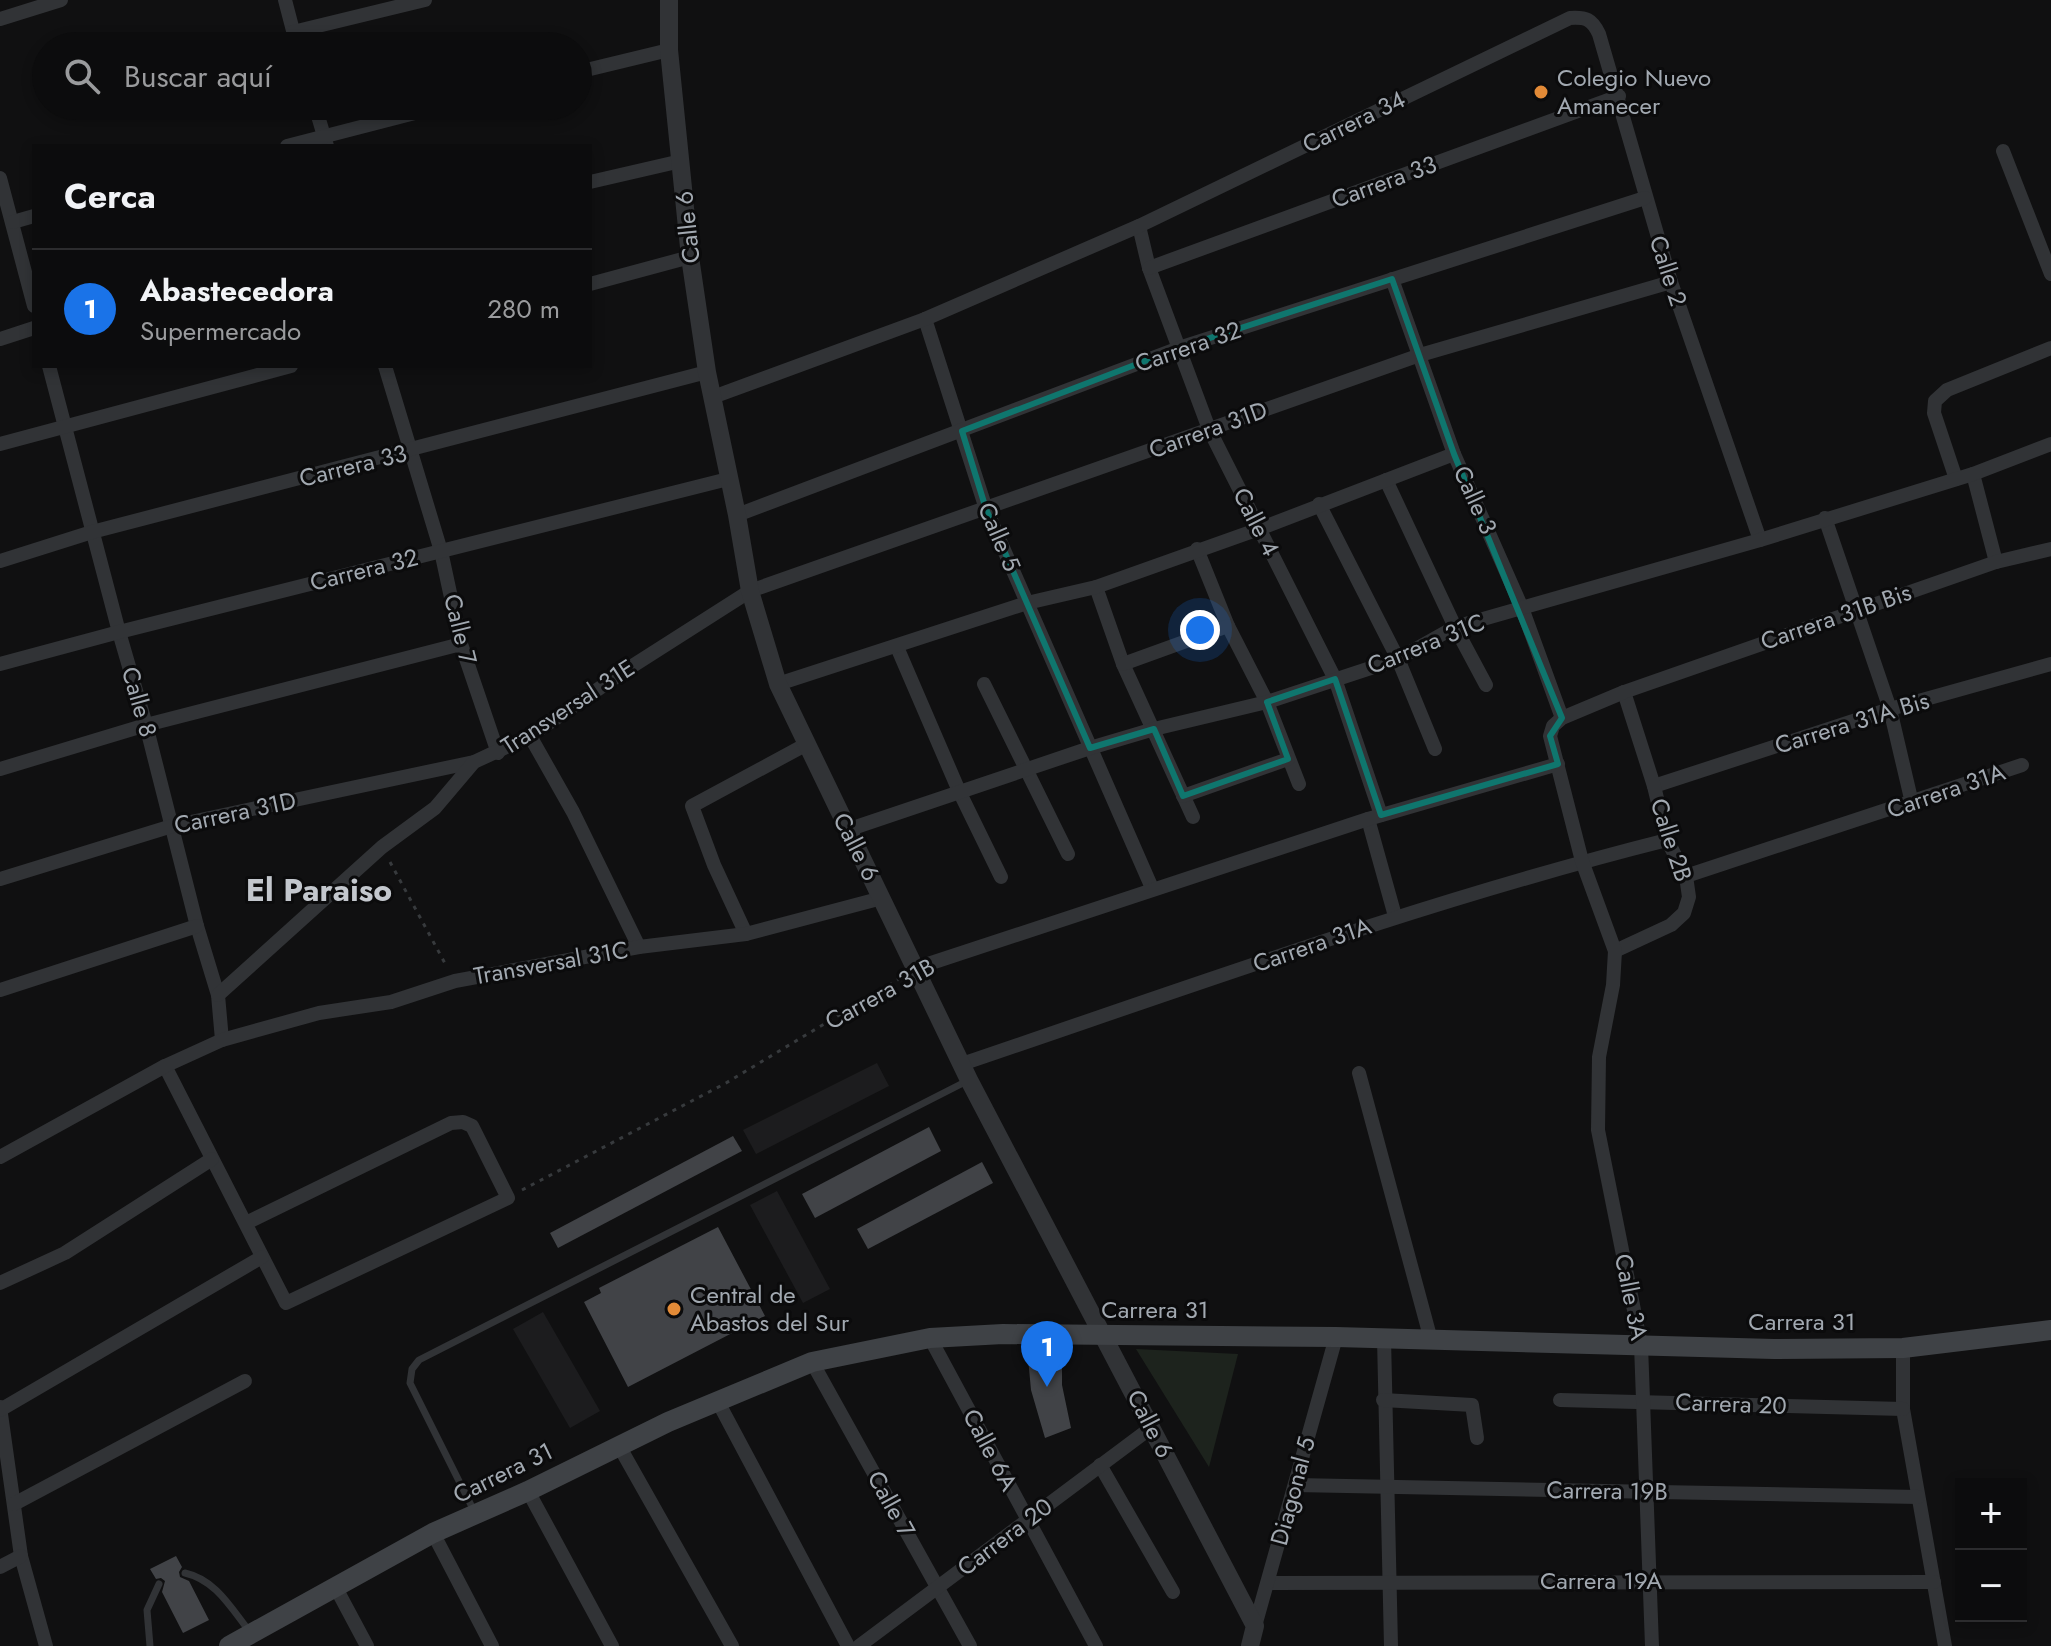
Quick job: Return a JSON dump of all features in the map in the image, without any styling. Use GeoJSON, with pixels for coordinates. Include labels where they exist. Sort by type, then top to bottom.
{"type":"FeatureCollection","features":[{"type":"Feature","properties":{"kind":"main road","name":"Carrera 31"},"geometry":{"type":"LineString","coordinates":[[229,1646],[254,1640],[336,1588],[433,1533],[476,1516],[618,1444],[717,1400],[812,1362],[930,1338],[1003,1334],[1336,1337],[1774,1349],[1903,1348],[2051,1330]]}},
{"type":"Feature","properties":{"kind":"street"},"geometry":{"type":"LineString","coordinates":[[0,19],[61,0]]}},
{"type":"Feature","properties":{"kind":"street"},"geometry":{"type":"LineString","coordinates":[[285,0],[293,32]]}},
{"type":"Feature","properties":{"kind":"street"},"geometry":{"type":"LineString","coordinates":[[318,32],[425,0]]}},
{"type":"Feature","properties":{"kind":"street","name":"Calle 6"},"geometry":{"type":"LineString","coordinates":[[669,0],[669,50],[690,257],[707,372],[750,591],[778,684],[966,1072],[1255,1626]]}},
{"type":"Feature","properties":{"kind":"street","name":"Calle 2"},"geometry":{"type":"LineString","coordinates":[[1570,18],[1584,17],[1593,22],[1619,96],[1645,198],[1671,282],[1760,540]]}},
{"type":"Feature","properties":{"kind":"street","name":"Carrera 34"},"geometry":{"type":"LineString","coordinates":[[1139,226],[1570,18]]}},
{"type":"Feature","properties":{"kind":"street"},"geometry":{"type":"LineString","coordinates":[[592,69],[669,50]]}},
{"type":"Feature","properties":{"kind":"street","name":"Carrera 33"},"geometry":{"type":"LineString","coordinates":[[1149,268],[1619,96]]}},
{"type":"Feature","properties":{"kind":"street"},"geometry":{"type":"LineString","coordinates":[[319,120],[325,141]]}},
{"type":"Feature","properties":{"kind":"street"},"geometry":{"type":"LineString","coordinates":[[302,144],[325,141],[395,120]]}},
{"type":"Feature","properties":{"kind":"street"},"geometry":{"type":"LineString","coordinates":[[2003,151],[2051,274]]}},
{"type":"Feature","properties":{"kind":"street"},"geometry":{"type":"LineString","coordinates":[[592,182],[681,161]]}},
{"type":"Feature","properties":{"kind":"street"},"geometry":{"type":"LineString","coordinates":[[0,178],[32,298]]}},
{"type":"Feature","properties":{"kind":"street","name":"Carrera 32"},"geometry":{"type":"LineString","coordinates":[[737,515],[1179,348],[1645,198]]}},
{"type":"Feature","properties":{"kind":"street"},"geometry":{"type":"LineString","coordinates":[[13,222],[32,217]]}},
{"type":"Feature","properties":{"kind":"street"},"geometry":{"type":"LineString","coordinates":[[713,397],[925,319],[1139,226]]}},
{"type":"Feature","properties":{"kind":"street","name":"Calle 4"},"geometry":{"type":"LineString","coordinates":[[1139,226],[1149,268],[1209,429],[1335,679],[1375,817],[1395,916]]}},
{"type":"Feature","properties":{"kind":"street"},"geometry":{"type":"LineString","coordinates":[[592,283],[690,257]]}},
{"type":"Feature","properties":{"kind":"street","name":"Calle 3"},"geometry":{"type":"LineString","coordinates":[[1392,279],[1454,454],[1522,608],[1562,718]]}},
{"type":"Feature","properties":{"kind":"street","name":"Carrera 31D"},"geometry":{"type":"LineString","coordinates":[[750,591],[1420,355],[1671,282]]}},
{"type":"Feature","properties":{"kind":"street","name":"Calle 5"},"geometry":{"type":"LineString","coordinates":[[925,319],[986,509],[1152,888]]}},
{"type":"Feature","properties":{"kind":"street"},"geometry":{"type":"LineString","coordinates":[[0,339],[32,329]]}},
{"type":"Feature","properties":{"kind":"street"},"geometry":{"type":"LineString","coordinates":[[1956,479],[1934,413],[1935,401],[1947,390],[2051,348]]}},
{"type":"Feature","properties":{"kind":"street","name":"Calle 8"},"geometry":{"type":"LineString","coordinates":[[49,368],[218,995],[222,1040]]}},
{"type":"Feature","properties":{"kind":"street"},"geometry":{"type":"LineString","coordinates":[[0,444],[284,368]]}},
{"type":"Feature","properties":{"kind":"street","name":"Calle 7"},"geometry":{"type":"LineString","coordinates":[[386,368],[413,450],[441,551],[461,644],[498,753]]}},
{"type":"Feature","properties":{"kind":"street","name":"Carrera 33"},"geometry":{"type":"LineString","coordinates":[[0,561],[92,532],[707,372]]}},
{"type":"Feature","properties":{"kind":"street","name":"Carrera 31C"},"geometry":{"type":"LineString","coordinates":[[847,830],[1090,748],[1267,702],[1398,659],[1455,627],[1760,540],[1973,474],[2051,444]]}},
{"type":"Feature","properties":{"kind":"street"},"geometry":{"type":"LineString","coordinates":[[778,684],[1027,603],[1096,587],[1454,454]]}},
{"type":"Feature","properties":{"kind":"street"},"geometry":{"type":"LineString","coordinates":[[1973,474],[1996,562]]}},
{"type":"Feature","properties":{"kind":"street","name":"Carrera 32"},"geometry":{"type":"LineString","coordinates":[[0,664],[728,479]]}},
{"type":"Feature","properties":{"kind":"street"},"geometry":{"type":"LineString","coordinates":[[1386,480],[1455,627],[1486,685]]}},
{"type":"Feature","properties":{"kind":"street"},"geometry":{"type":"LineString","coordinates":[[1319,504],[1398,659],[1435,749]]}},
{"type":"Feature","properties":{"kind":"street"},"geometry":{"type":"LineString","coordinates":[[1825,518],[1890,709],[1912,803]]}},
{"type":"Feature","properties":{"kind":"street"},"geometry":{"type":"LineString","coordinates":[[1197,549],[1228,626],[1267,702],[1299,784]]}},
{"type":"Feature","properties":{"kind":"street","name":"Carrera 31B Bis"},"geometry":{"type":"LineString","coordinates":[[1562,718],[1624,692],[1858,609],[1996,562],[2051,549]]}},
{"type":"Feature","properties":{"kind":"street"},"geometry":{"type":"LineString","coordinates":[[1096,587],[1123,664],[1193,817]]}},
{"type":"Feature","properties":{"kind":"street","name":"Transversal 31E"},"geometry":{"type":"LineString","coordinates":[[218,995],[382,847],[435,808],[474,762],[530,736],[750,591]]}},
{"type":"Feature","properties":{"kind":"street"},"geometry":{"type":"LineString","coordinates":[[1123,664],[1228,626]]}},
{"type":"Feature","properties":{"kind":"street"},"geometry":{"type":"LineString","coordinates":[[0,769],[146,725],[461,644]]}},
{"type":"Feature","properties":{"kind":"street"},"geometry":{"type":"LineString","coordinates":[[897,647],[959,791],[1001,877]]}},
{"type":"Feature","properties":{"kind":"street","name":"Carrera 31A Bis"},"geometry":{"type":"LineString","coordinates":[[1654,786],[1890,709],[2051,664]]}},
{"type":"Feature","properties":{"kind":"street"},"geometry":{"type":"LineString","coordinates":[[984,684],[1068,854]]}},
{"type":"Feature","properties":{"kind":"street","name":"Calle 2B"},"geometry":{"type":"LineString","coordinates":[[1615,951],[1671,925],[1684,913],[1689,897],[1686,876],[1667,840],[1654,786],[1624,692]]}},
{"type":"Feature","properties":{"kind":"street"},"geometry":{"type":"LineString","coordinates":[[1562,718],[1553,726],[1550,736],[1582,861],[1615,951]]}},
{"type":"Feature","properties":{"kind":"street"},"geometry":{"type":"LineString","coordinates":[[530,736],[566,800],[639,947]]}},
{"type":"Feature","properties":{"kind":"street"},"geometry":{"type":"LineString","coordinates":[[746,934],[714,865],[692,806],[805,745]]}},
{"type":"Feature","properties":{"kind":"street"},"geometry":{"type":"LineString","coordinates":[[1183,796],[1288,759]]}},
{"type":"Feature","properties":{"kind":"street","name":"Carrera 31D"},"geometry":{"type":"LineString","coordinates":[[0,879],[172,826],[474,762]]}},
{"type":"Feature","properties":{"kind":"street","name":"Carrera 31B"},"geometry":{"type":"LineString","coordinates":[[916,968],[1375,817],[1558,764]]}},
{"type":"Feature","properties":{"kind":"street","name":"Carrera 31A"},"geometry":{"type":"LineString","coordinates":[[1686,876],[2022,765]]}},
{"type":"Feature","properties":{"kind":"street","name":"Carrera 31A"},"geometry":{"type":"LineString","coordinates":[[966,1072],[1395,916],[1582,861],[1667,840]]}},
{"type":"Feature","properties":{"kind":"street","name":"Transversal 31C"},"geometry":{"type":"LineString","coordinates":[[222,1040],[319,1013],[391,1002],[455,981],[639,947],[746,934],[882,898]]}},
{"type":"Feature","properties":{"kind":"street"},"geometry":{"type":"LineString","coordinates":[[0,990],[197,926]]}},
{"type":"Feature","properties":{"kind":"street","name":"Calle 3A"},"geometry":{"type":"LineString","coordinates":[[1615,951],[1613,985],[1599,1057],[1598,1130],[1641,1345],[1652,1646]]}},
{"type":"Feature","properties":{"kind":"street"},"geometry":{"type":"LineString","coordinates":[[0,1157],[165,1066],[222,1040]]}},
{"type":"Feature","properties":{"kind":"street"},"geometry":{"type":"LineString","coordinates":[[165,1066],[286,1303],[508,1198],[472,1126],[463,1122],[451,1123],[246,1223]]}},
{"type":"Feature","properties":{"kind":"street"},"geometry":{"type":"LineString","coordinates":[[1359,1073],[1431,1340]]}},
{"type":"Feature","properties":{"kind":"street"},"geometry":{"type":"LineString","coordinates":[[0,1283],[65,1253],[212,1159]]}},
{"type":"Feature","properties":{"kind":"street"},"geometry":{"type":"LineString","coordinates":[[46,1646],[21,1556],[0,1408],[262,1257]]}},
{"type":"Feature","properties":{"kind":"street","name":"Diagonal 5"},"geometry":{"type":"LineString","coordinates":[[1250,1646],[1336,1337]]}},
{"type":"Feature","properties":{"kind":"street","name":"Calle 6A"},"geometry":{"type":"LineString","coordinates":[[930,1338],[1096,1646]]}},
{"type":"Feature","properties":{"kind":"street"},"geometry":{"type":"LineString","coordinates":[[1384,1338],[1383,1400],[1391,1646]]}},
{"type":"Feature","properties":{"kind":"street"},"geometry":{"type":"LineString","coordinates":[[1903,1348],[1903,1409],[1945,1646]]}},
{"type":"Feature","properties":{"kind":"street","name":"Calle 7"},"geometry":{"type":"LineString","coordinates":[[812,1362],[970,1646]]}},
{"type":"Feature","properties":{"kind":"street"},"geometry":{"type":"LineString","coordinates":[[14,1504],[245,1381]]}},
{"type":"Feature","properties":{"kind":"street"},"geometry":{"type":"LineString","coordinates":[[717,1400],[848,1646]]}},
{"type":"Feature","properties":{"kind":"street"},"geometry":{"type":"LineString","coordinates":[[1383,1400],[1472,1405],[1477,1438]]}},
{"type":"Feature","properties":{"kind":"street","name":"Carrera 20"},"geometry":{"type":"LineString","coordinates":[[1560,1400],[1903,1409]]}},
{"type":"Feature","properties":{"kind":"street","name":"Carrera 20"},"geometry":{"type":"LineString","coordinates":[[859,1646],[1152,1427]]}},
{"type":"Feature","properties":{"kind":"street"},"geometry":{"type":"LineString","coordinates":[[618,1444],[732,1646]]}},
{"type":"Feature","properties":{"kind":"street"},"geometry":{"type":"LineString","coordinates":[[1100,1465],[1173,1592]]}},
{"type":"Feature","properties":{"kind":"street","name":"Carrera 19B"},"geometry":{"type":"LineString","coordinates":[[1295,1485],[1918,1497]]}},
{"type":"Feature","properties":{"kind":"street"},"geometry":{"type":"LineString","coordinates":[[528,1491],[612,1646]]}},
{"type":"Feature","properties":{"kind":"street"},"geometry":{"type":"LineString","coordinates":[[433,1533],[492,1646]]}},
{"type":"Feature","properties":{"kind":"street"},"geometry":{"type":"LineString","coordinates":[[0,1567],[21,1556]]}},
{"type":"Feature","properties":{"kind":"street","name":"Carrera 19A"},"geometry":{"type":"LineString","coordinates":[[1268,1583],[1934,1582]]}},
{"type":"Feature","properties":{"kind":"street"},"geometry":{"type":"LineString","coordinates":[[336,1588],[367,1646]]}},
{"type":"Feature","properties":{"kind":"lane"},"geometry":{"type":"LineString","coordinates":[[476,1516],[410,1383],[412,1369],[419,1360],[966,1072]]}},
{"type":"Feature","properties":{"kind":"lane"},"geometry":{"type":"LineString","coordinates":[[185,1573],[199,1576],[215,1587],[254,1640]]}},
{"type":"Feature","properties":{"kind":"lane"},"geometry":{"type":"LineString","coordinates":[[150,1646],[147,1610],[159,1584]]}},
{"type":"Feature","properties":{"kind":"path"},"geometry":{"type":"LineString","coordinates":[[382,847],[455,981]]}},
{"type":"Feature","properties":{"kind":"path","name":"Carrera 31B"},"geometry":{"type":"LineString","coordinates":[[508,1198],[726,1083],[916,968]]}},
{"type":"Feature","properties":{"kind":"highlighted area"},"geometry":{"type":"Polygon","coordinates":[[[1392,279],[1454,454],[1562,718],[1550,736],[1558,764],[1381,815],[1335,679],[1267,702],[1288,759],[1183,796],[1154,729],[1090,748],[986,509],[962,431],[1179,348],[1392,279]]]}},
{"type":"Feature","properties":{"kind":"shaded area"},"geometry":{"type":"Polygon","coordinates":[[[877,1063],[889,1086],[756,1154],[743,1130],[877,1063]]]}},
{"type":"Feature","properties":{"kind":"shaded area"},"geometry":{"type":"Polygon","coordinates":[[[777,1191],[830,1289],[803,1303],[750,1205],[777,1191]]]}},
{"type":"Feature","properties":{"kind":"shaded area"},"geometry":{"type":"Polygon","coordinates":[[[543,1312],[600,1411],[570,1428],[513,1329],[543,1312]]]}},
{"type":"Feature","properties":{"kind":"shaded area"},"geometry":{"type":"Polygon","coordinates":[[[1136,1349],[1238,1354],[1209,1467],[1136,1349]]]}},
{"type":"Feature","properties":{"kind":"building"},"geometry":{"type":"Polygon","coordinates":[[[929,1127],[941,1151],[815,1218],[802,1194],[929,1127]]]}},
{"type":"Feature","properties":{"kind":"building"},"geometry":{"type":"Polygon","coordinates":[[[733,1136],[742,1151],[558,1248],[550,1233],[733,1136]]]}},
{"type":"Feature","properties":{"kind":"building"},"geometry":{"type":"Polygon","coordinates":[[[982,1162],[993,1183],[868,1249],[857,1229],[982,1162]]]}},
{"type":"Feature","properties":{"kind":"building","name":"Central de Abastos del Sur"},"geometry":{"type":"Polygon","coordinates":[[[718,1227],[765,1316],[628,1387],[584,1302],[601,1293],[599,1288],[718,1227]]]}},
{"type":"Feature","properties":{"kind":"building"},"geometry":{"type":"Polygon","coordinates":[[[1027,1347],[1062,1348],[1062,1385],[1071,1428],[1045,1438],[1031,1390],[1027,1347]]]}},
{"type":"Feature","properties":{"kind":"building"},"geometry":{"type":"Polygon","coordinates":[[[176,1556],[182,1567],[180,1577],[189,1581],[209,1620],[183,1633],[162,1592],[165,1581],[156,1579],[150,1569],[176,1556]]]}},
{"type":"Feature","properties":{"kind":"place","name":"Colegio Nuevo Amanecer"},"geometry":{"type":"Point","coordinates":[1541,92]}},
{"type":"Feature","properties":{"kind":"place","name":"Central de Abastos del Sur"},"geometry":{"type":"Point","coordinates":[674,1309]}},
{"type":"Feature","properties":{"kind":"place","name":"Abastecedora"},"geometry":{"type":"Point","coordinates":[1047,1387]}},
{"type":"Feature","properties":{"kind":"district","name":"El Paraiso"},"geometry":{"type":"Point","coordinates":[319,890]}}]}
